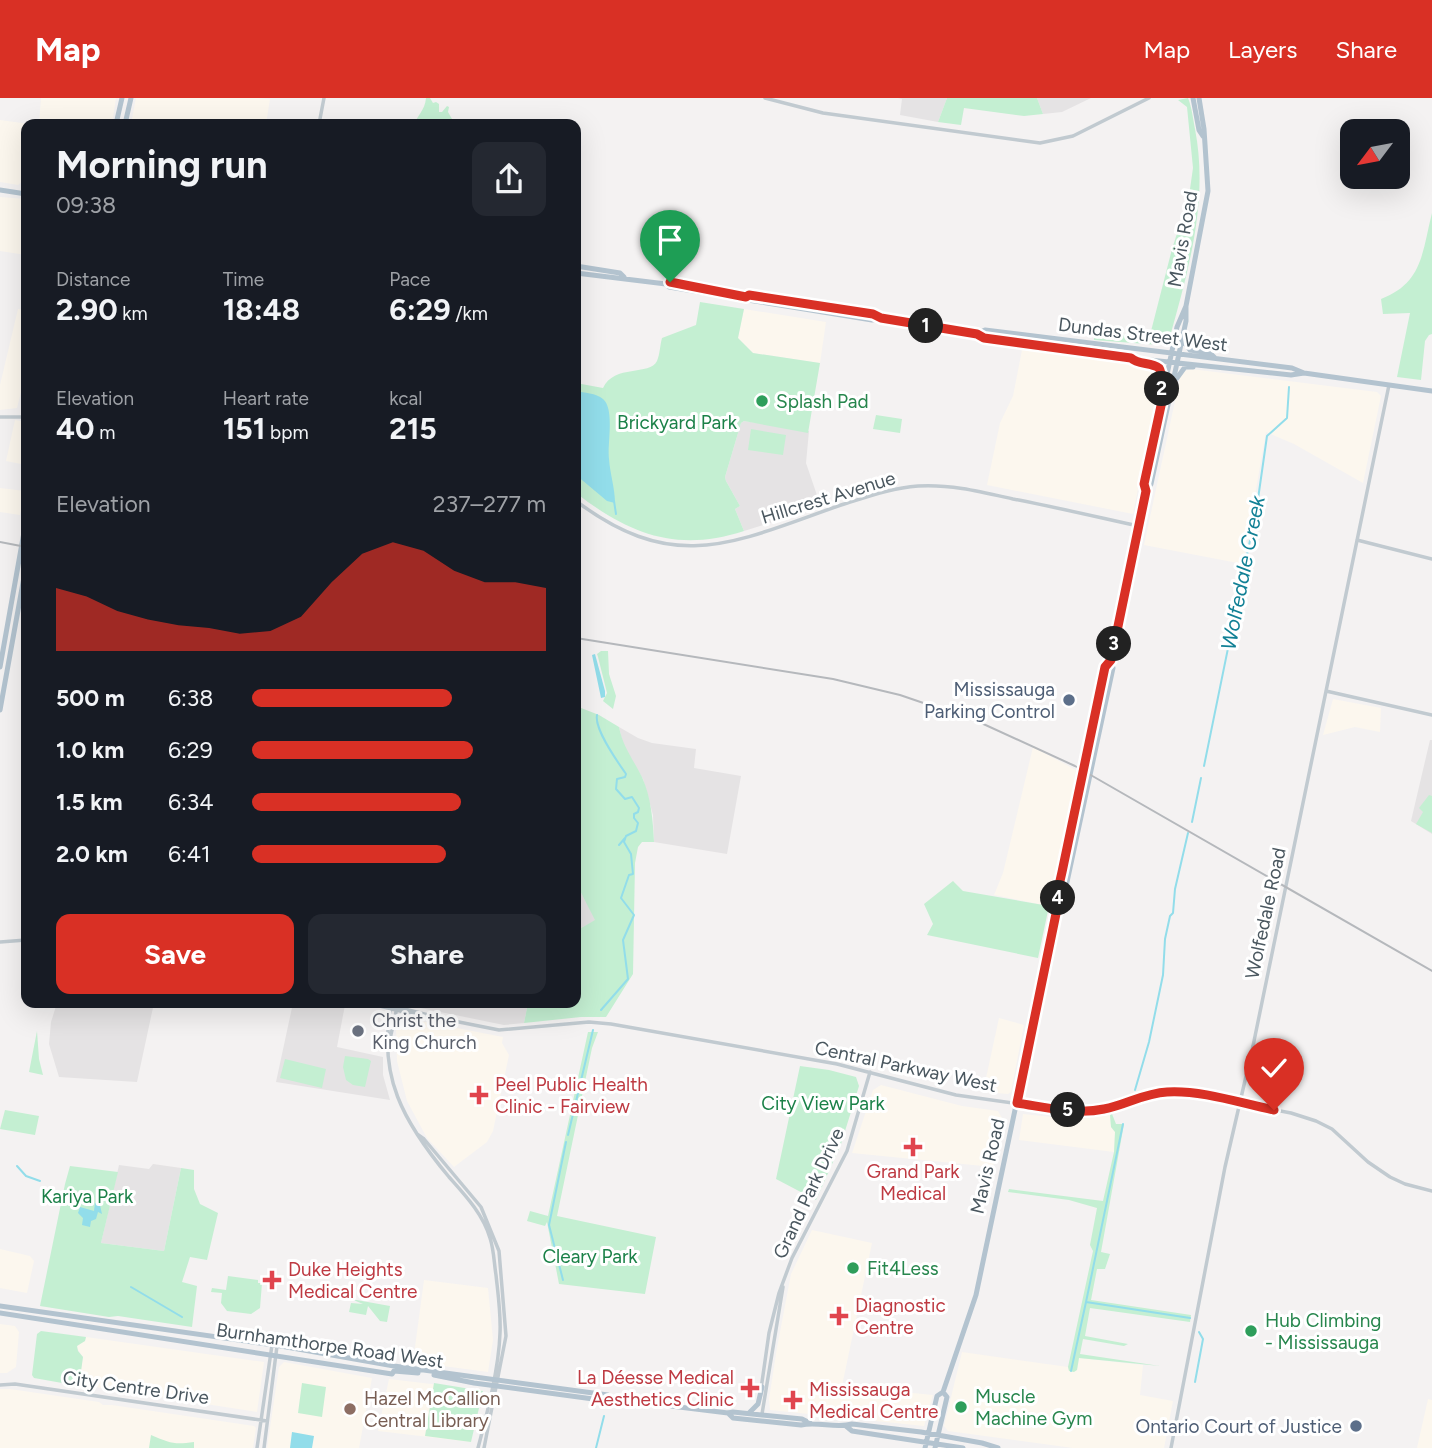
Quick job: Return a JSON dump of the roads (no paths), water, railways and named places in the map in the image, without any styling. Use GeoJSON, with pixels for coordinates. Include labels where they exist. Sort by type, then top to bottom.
{"type":"FeatureCollection","features":[{"type":"Feature","properties":{"kind":"main road"},"geometry":{"type":"LineString","coordinates":[[117,119],[122,98]]}},
{"type":"Feature","properties":{"kind":"main road"},"geometry":{"type":"LineString","coordinates":[[126,119],[131,98]]}},
{"type":"Feature","properties":{"kind":"main road","name":"Mavis Road"},"geometry":{"type":"LineString","coordinates":[[1193,98],[1199,130],[1203,136]]}},
{"type":"Feature","properties":{"kind":"main road","name":"Mavis Road"},"geometry":{"type":"LineString","coordinates":[[1146,491],[1144,484],[1172,352],[1186,306],[1208,191],[1208,169],[1199,98]]}},
{"type":"Feature","properties":{"kind":"main road"},"geometry":{"type":"LineString","coordinates":[[0,190],[21,193]]}},
{"type":"Feature","properties":{"kind":"main road","name":"Dundas Street West"},"geometry":{"type":"LineString","coordinates":[[581,267],[620,273],[624,277]]}},
{"type":"Feature","properties":{"kind":"main road","name":"Dundas Street West"},"geometry":{"type":"LineString","coordinates":[[581,274],[666,284],[670,282],[825,314],[872,320],[881,318],[977,334],[984,338],[1131,358],[1291,375],[1304,373]]}},
{"type":"Feature","properties":{"kind":"main road"},"geometry":{"type":"LineString","coordinates":[[1130,347],[1166,346],[1171,341],[1176,323],[1182,321],[1187,347],[1193,351],[1210,353],[1215,358]]}},
{"type":"Feature","properties":{"kind":"main road","name":"Mavis Road"},"geometry":{"type":"LineString","coordinates":[[926,1445],[937,1396],[943,1392],[976,1295],[1059,901],[1064,896],[1088,791],[1113,668],[1111,660],[1146,491],[1151,484],[1180,354],[1182,321]]}},
{"type":"Feature","properties":{"kind":"main road","name":"Dundas Street West"},"geometry":{"type":"LineString","coordinates":[[977,334],[985,330],[1172,352],[1432,391]]}},
{"type":"Feature","properties":{"kind":"main road"},"geometry":{"type":"LineString","coordinates":[[1131,358],[1134,362],[1159,368],[1163,376],[1164,392]]}},
{"type":"Feature","properties":{"kind":"main road"},"geometry":{"type":"LineString","coordinates":[[1171,392],[1174,391],[1181,371],[1203,365]]}},
{"type":"Feature","properties":{"kind":"main road"},"geometry":{"type":"LineString","coordinates":[[0,667],[21,549]]}},
{"type":"Feature","properties":{"kind":"main road"},"geometry":{"type":"LineString","coordinates":[[0,710],[21,594]]}},
{"type":"Feature","properties":{"kind":"main road","name":"Burnhamthorpe Road West"},"geometry":{"type":"LineString","coordinates":[[0,1306],[274,1345],[608,1401],[614,1398],[728,1413],[749,1413],[759,1418]]}},
{"type":"Feature","properties":{"kind":"main road","name":"Burnhamthorpe Road West"},"geometry":{"type":"LineString","coordinates":[[0,1313],[392,1374],[394,1371],[495,1383]]}},
{"type":"Feature","properties":{"kind":"main road"},"geometry":{"type":"LineString","coordinates":[[749,1413],[758,1404],[762,1387]]}},
{"type":"Feature","properties":{"kind":"main road","name":"Mavis Road"},"geometry":{"type":"LineString","coordinates":[[936,1446],[947,1397],[943,1392]]}},
{"type":"Feature","properties":{"kind":"main road","name":"Burnhamthorpe Road West"},"geometry":{"type":"LineString","coordinates":[[728,1413],[733,1418],[759,1418],[802,1425],[810,1423],[872,1426],[982,1443],[998,1448]]}},
{"type":"Feature","properties":{"kind":"main road","name":"Burnhamthorpe Road West"},"geometry":{"type":"LineString","coordinates":[[846,1426],[852,1430],[926,1445],[963,1448]]}},
{"type":"Feature","properties":{"kind":"street"},"geometry":{"type":"LineString","coordinates":[[320,119],[324,98]]}},
{"type":"Feature","properties":{"kind":"street"},"geometry":{"type":"LineString","coordinates":[[765,98],[817,112],[1040,143],[1073,136],[1149,98]]}},
{"type":"Feature","properties":{"kind":"street","name":"Wolfedale Road"},"geometry":{"type":"LineString","coordinates":[[1171,1448],[1221,1188],[1389,385]]}},
{"type":"Feature","properties":{"kind":"street"},"geometry":{"type":"LineString","coordinates":[[0,417],[21,417]]}},
{"type":"Feature","properties":{"kind":"street","name":"Hillcrest Avenue"},"geometry":{"type":"LineString","coordinates":[[581,505],[623,532],[653,542],[689,547],[735,541],[876,493],[920,486],[958,488],[1139,526]]}},
{"type":"Feature","properties":{"kind":"street"},"geometry":{"type":"LineString","coordinates":[[1357,540],[1432,559]]}},
{"type":"Feature","properties":{"kind":"street"},"geometry":{"type":"LineString","coordinates":[[1326,691],[1432,715]]}},
{"type":"Feature","properties":{"kind":"street"},"geometry":{"type":"LineString","coordinates":[[0,942],[21,940]]}},
{"type":"Feature","properties":{"kind":"street"},"geometry":{"type":"LineString","coordinates":[[394,1008],[389,1040],[391,1072],[397,1098],[419,1142],[476,1210],[490,1237],[500,1318],[495,1383],[484,1448]]}},
{"type":"Feature","properties":{"kind":"street","name":"Central Parkway West"},"geometry":{"type":"LineString","coordinates":[[400,1008],[425,1017],[499,1030],[603,1023],[824,1061],[956,1095],[1072,1111],[1115,1107],[1149,1095],[1188,1093],[1299,1115],[1316,1121],[1341,1136],[1378,1170],[1405,1184],[1432,1191]]}},
{"type":"Feature","properties":{"kind":"street","name":"Grand Park Drive"},"geometry":{"type":"LineString","coordinates":[[759,1418],[769,1333],[783,1285],[792,1258],[846,1154],[870,1072]]}},
{"type":"Feature","properties":{"kind":"street","name":"Grand Park Drive"},"geometry":{"type":"LineString","coordinates":[[759,1418],[783,1285]]}},
{"type":"Feature","properties":{"kind":"street"},"geometry":{"type":"LineString","coordinates":[[264,1448],[274,1345]]}},
{"type":"Feature","properties":{"kind":"street"},"geometry":{"type":"LineString","coordinates":[[257,1448],[273,1354]]}},
{"type":"Feature","properties":{"kind":"street"},"geometry":{"type":"LineString","coordinates":[[478,1448],[495,1383]]}},
{"type":"Feature","properties":{"kind":"street","name":"City Centre Drive"},"geometry":{"type":"LineString","coordinates":[[0,1385],[15,1384],[267,1421]]}},
{"type":"Feature","properties":{"kind":"water"},"geometry":{"type":"Polygon","coordinates":[[[581,392],[603,399],[609,411],[609,459],[615,503],[607,501],[581,479],[581,392]]]}},
{"type":"Feature","properties":{"kind":"water"},"geometry":{"type":"Polygon","coordinates":[[[595,654],[605,691],[605,697],[601,698],[592,655],[595,654]]]}},
{"type":"Feature","properties":{"kind":"water"},"geometry":{"type":"Polygon","coordinates":[[[95,1203],[100,1205],[102,1214],[98,1212],[90,1227],[82,1225],[83,1218],[78,1213],[80,1207],[94,1211],[95,1203]]]}},
{"type":"Feature","properties":{"kind":"water"},"geometry":{"type":"Polygon","coordinates":[[[292,1432],[314,1436],[312,1448],[290,1448],[292,1432]]]}},
{"type":"Feature","properties":{"kind":"waterway","name":"Wolfedale Creek"},"geometry":{"type":"LineString","coordinates":[[1204,766],[1257,506],[1267,436],[1287,418],[1289,387]]}},
{"type":"Feature","properties":{"kind":"waterway"},"geometry":{"type":"LineString","coordinates":[[614,501],[616,514]]}},
{"type":"Feature","properties":{"kind":"waterway"},"geometry":{"type":"LineString","coordinates":[[597,715],[602,736],[626,774],[625,777],[617,779],[616,789],[625,799],[632,797],[639,808],[634,814],[638,823],[636,831],[626,836],[624,842],[631,854],[633,874],[629,875],[621,898],[634,915],[623,940],[628,979],[601,1010]]}},
{"type":"Feature","properties":{"kind":"waterway","name":"Wolfedale Creek"},"geometry":{"type":"LineString","coordinates":[[1192,822],[1201,778]]}},
{"type":"Feature","properties":{"kind":"waterway","name":"Wolfedale Creek"},"geometry":{"type":"LineString","coordinates":[[1135,1090],[1149,1042],[1163,975],[1165,939],[1173,913],[1175,889],[1188,833]]}},
{"type":"Feature","properties":{"kind":"waterway"},"geometry":{"type":"LineString","coordinates":[[619,845],[625,838]]}},
{"type":"Feature","properties":{"kind":"waterway"},"geometry":{"type":"LineString","coordinates":[[568,1135],[593,1030]]}},
{"type":"Feature","properties":{"kind":"waterway","name":"Wolfedale Creek"},"geometry":{"type":"LineString","coordinates":[[1123,1124],[1086,1302],[1190,1318]]}},
{"type":"Feature","properties":{"kind":"waterway"},"geometry":{"type":"LineString","coordinates":[[563,1280],[549,1225],[566,1142]]}},
{"type":"Feature","properties":{"kind":"waterway"},"geometry":{"type":"LineString","coordinates":[[17,1166],[26,1176],[40,1181]]}},
{"type":"Feature","properties":{"kind":"waterway"},"geometry":{"type":"LineString","coordinates":[[131,1287],[182,1317]]}},
{"type":"Feature","properties":{"kind":"waterway"},"geometry":{"type":"LineString","coordinates":[[1071,1371],[1086,1302]]}},
{"type":"Feature","properties":{"kind":"waterway","name":"Wolfedale Creek"},"geometry":{"type":"LineString","coordinates":[[1195,1382],[1203,1339],[1199,1332]]}},
{"type":"Feature","properties":{"kind":"waterway"},"geometry":{"type":"LineString","coordinates":[[596,1448],[604,1416]]}},
{"type":"Feature","properties":{"kind":"railway"},"geometry":{"type":"LineString","coordinates":[[0,542],[21,546]]}},
{"type":"Feature","properties":{"kind":"railway"},"geometry":{"type":"LineString","coordinates":[[581,639],[833,679],[900,695],[979,722],[1075,766],[1432,971]]}},
{"type":"Feature","properties":{"kind":"place","name":"Splash Pad"},"geometry":{"type":"Point","coordinates":[762,401]}},
{"type":"Feature","properties":{"kind":"place","name":"Mississauga Parking Control"},"geometry":{"type":"Point","coordinates":[1069,700]}},
{"type":"Feature","properties":{"kind":"place","name":"Christ the King Church"},"geometry":{"type":"Point","coordinates":[358,1031]}},
{"type":"Feature","properties":{"kind":"place","name":"Peel Public Health Clinic - Fairview"},"geometry":{"type":"Point","coordinates":[479,1095]}},
{"type":"Feature","properties":{"kind":"place","name":"Grand Park Medical"},"geometry":{"type":"Point","coordinates":[913,1147]}},
{"type":"Feature","properties":{"kind":"place","name":"Fit4Less"},"geometry":{"type":"Point","coordinates":[853,1268]}},
{"type":"Feature","properties":{"kind":"place","name":"Duke Heights Medical Centre"},"geometry":{"type":"Point","coordinates":[272,1280]}},
{"type":"Feature","properties":{"kind":"place","name":"Diagnostic Centre"},"geometry":{"type":"Point","coordinates":[839,1316]}},
{"type":"Feature","properties":{"kind":"place","name":"Hub Climbing - Mississauga"},"geometry":{"type":"Point","coordinates":[1251,1331]}},
{"type":"Feature","properties":{"kind":"place","name":"La Déesse Medical Aesthetics Clinic"},"geometry":{"type":"Point","coordinates":[750,1388]}},
{"type":"Feature","properties":{"kind":"place","name":"Mississauga Medical Centre"},"geometry":{"type":"Point","coordinates":[793,1400]}},
{"type":"Feature","properties":{"kind":"place","name":"Muscle Machine Gym"},"geometry":{"type":"Point","coordinates":[961,1407]}},
{"type":"Feature","properties":{"kind":"place","name":"Hazel McCallion Central Library"},"geometry":{"type":"Point","coordinates":[350,1409]}},
{"type":"Feature","properties":{"kind":"place","name":"Ontario Court of Justice"},"geometry":{"type":"Point","coordinates":[1356,1426]}},
{"type":"Feature","properties":{"kind":"park label","name":"Brickyard Park"},"geometry":{"type":"Point","coordinates":[677,422]}},
{"type":"Feature","properties":{"kind":"park label","name":"City View Park"},"geometry":{"type":"Point","coordinates":[823,1103]}},
{"type":"Feature","properties":{"kind":"park label","name":"Kariya Park"},"geometry":{"type":"Point","coordinates":[87,1196]}},
{"type":"Feature","properties":{"kind":"park label","name":"Cleary Park"},"geometry":{"type":"Point","coordinates":[590,1256]}}]}
